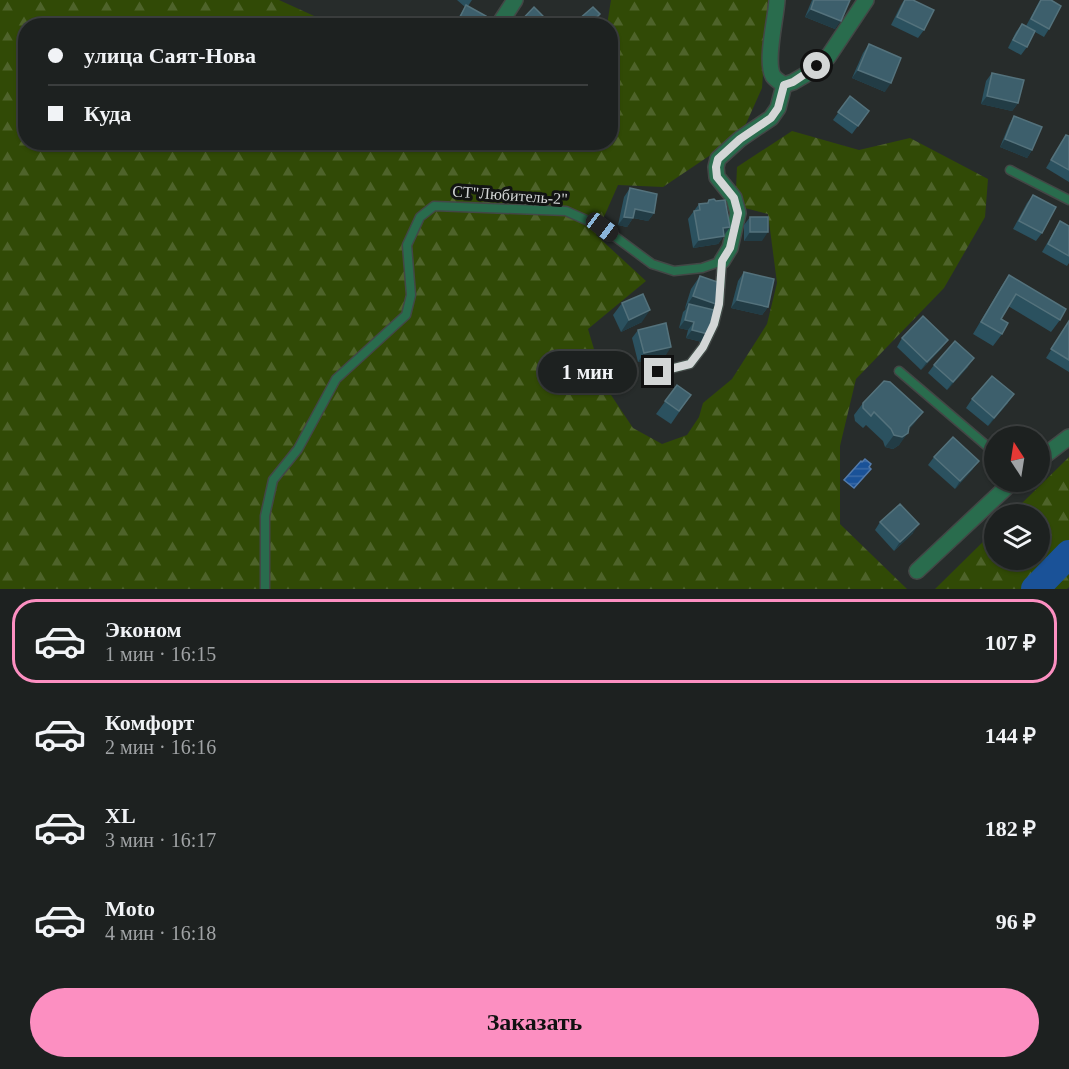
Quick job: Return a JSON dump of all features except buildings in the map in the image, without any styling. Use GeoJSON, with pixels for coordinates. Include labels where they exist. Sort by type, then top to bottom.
{"type":"FeatureCollection","features":[{"type":"Feature","properties":{"kind":"street"},"geometry":{"type":"LineString","coordinates":[[503,18],[515,0]]}},
{"type":"Feature","properties":{"kind":"street"},"geometry":{"type":"LineString","coordinates":[[777,0],[771,63],[772,74],[784,85],[805,75],[828,57],[866,0]]}},
{"type":"Feature","properties":{"kind":"street"},"geometry":{"type":"LineString","coordinates":[[722,261],[730,248],[738,213],[734,198],[717,177],[718,159],[740,139],[771,118],[778,108],[784,85]]}},
{"type":"Feature","properties":{"kind":"street"},"geometry":{"type":"LineString","coordinates":[[1050,451],[1069,437]]}},
{"type":"Feature","properties":{"kind":"street"},"geometry":{"type":"LineString","coordinates":[[917,571],[1001,492]]}},
{"type":"Feature","properties":{"kind":"lane"},"geometry":{"type":"LineString","coordinates":[[1010,170],[1069,200]]}},
{"type":"Feature","properties":{"kind":"lane","name":"СТ\"Любитель-2\""},"geometry":{"type":"LineString","coordinates":[[265,589],[265,516],[273,480],[298,449],[336,379],[406,315],[411,295],[407,245],[420,217],[434,206],[566,211],[602,227],[652,264],[674,271],[702,268],[722,261]]}},
{"type":"Feature","properties":{"kind":"lane"},"geometry":{"type":"LineString","coordinates":[[658,372],[690,364],[703,347],[714,324],[719,304],[722,261]]}},
{"type":"Feature","properties":{"kind":"lane"},"geometry":{"type":"LineString","coordinates":[[899,370],[984,443]]}},
{"type":"Feature","properties":{"kind":"green space"},"geometry":{"type":"Polygon","coordinates":[[[0,0],[279,0],[319,18],[18,18],[18,150],[618,150],[618,18],[608,18],[611,0],[768,0],[762,88],[745,126],[715,152],[663,187],[618,185],[596,235],[646,281],[588,329],[605,386],[633,428],[662,444],[687,435],[699,417],[703,403],[732,379],[767,324],[777,283],[768,214],[745,208],[736,189],[737,167],[792,131],[859,150],[910,138],[988,179],[985,217],[944,288],[856,379],[840,446],[840,524],[907,589],[0,589],[0,0]]]}},
{"type":"Feature","properties":{"kind":"green space"},"geometry":{"type":"Polygon","coordinates":[[[1069,457],[1069,587],[1067,589],[935,589],[984,541],[984,570],[1050,570],[1050,504],[1021,504],[1033,492],[1050,492],[1050,476],[1069,457]]]}},
{"type":"Feature","properties":{"kind":"water"},"geometry":{"type":"Polygon","coordinates":[[[865,459],[871,464],[869,467],[871,469],[854,488],[844,480],[865,459]]]}},
{"type":"Feature","properties":{"kind":"waterway"},"geometry":{"type":"LineString","coordinates":[[1035,589],[1069,554]]}},
{"type":"Feature","properties":{"kind":"route"},"geometry":{"type":"LineString","coordinates":[[658,372],[690,364],[703,347],[714,324],[719,304],[722,261],[730,248],[738,213],[734,198],[717,177],[718,159],[740,139],[771,118],[778,108],[784,85],[793,82],[817,66]]}}]}
